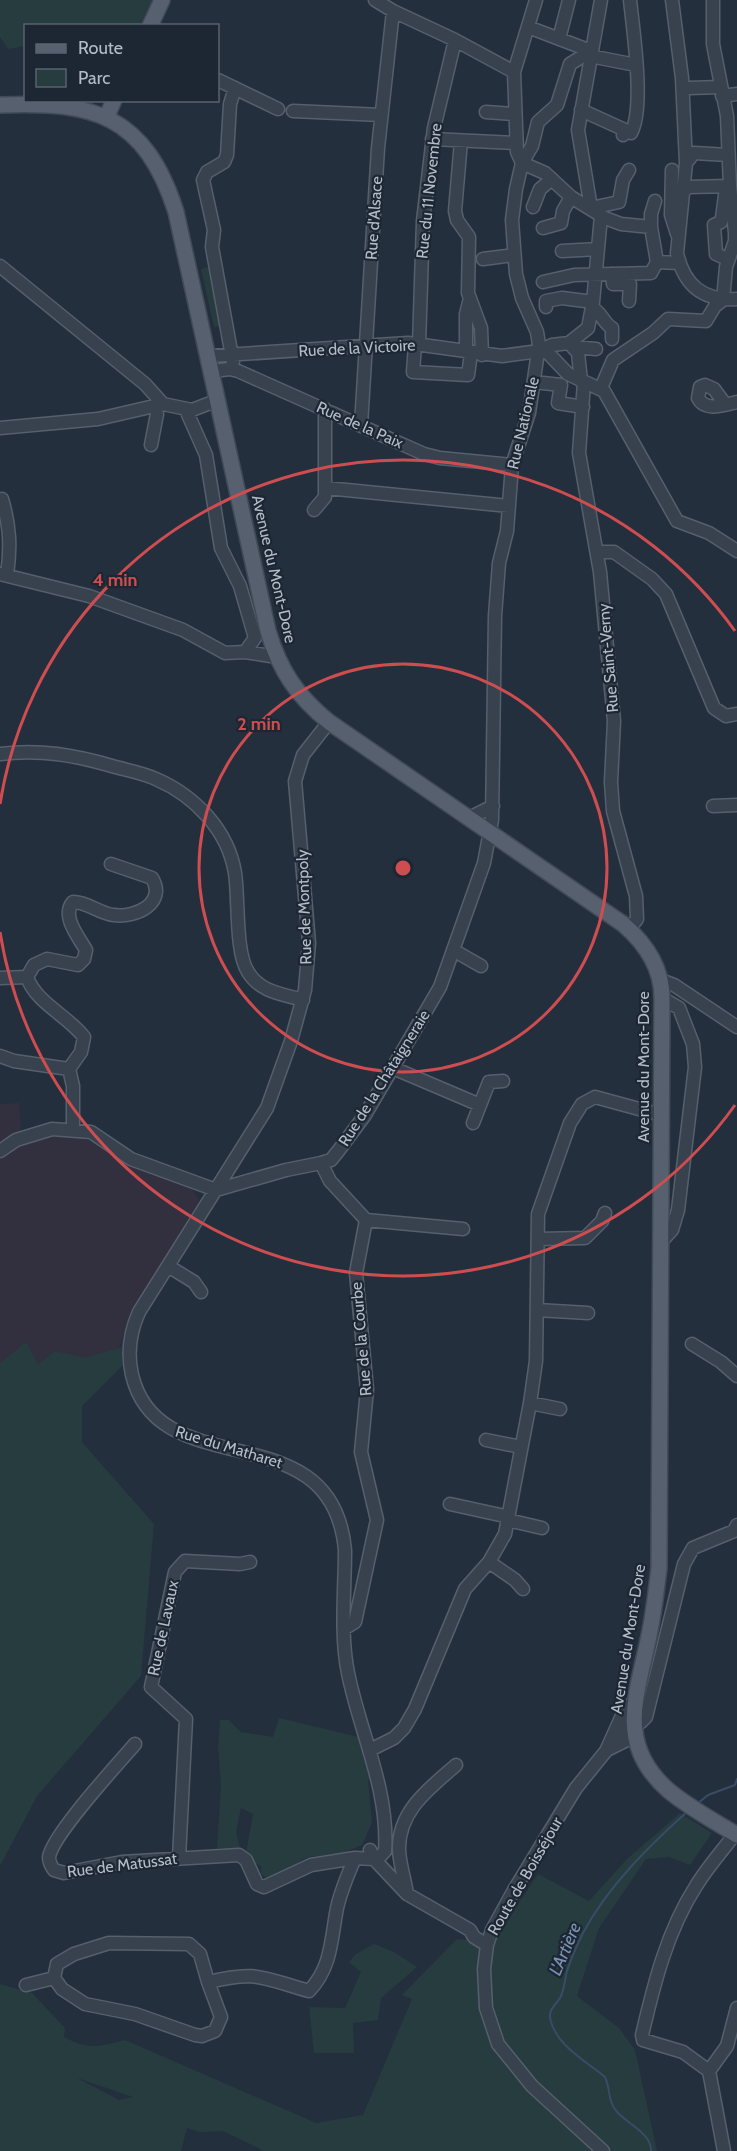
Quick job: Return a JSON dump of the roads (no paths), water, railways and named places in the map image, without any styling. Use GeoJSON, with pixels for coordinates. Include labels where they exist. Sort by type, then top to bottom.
{"type":"FeatureCollection","features":[{"type":"Feature","properties":{"kind":"main road"},"geometry":{"type":"LineString","coordinates":[[151,24],[162,0]]}},
{"type":"Feature","properties":{"kind":"main road"},"geometry":{"type":"LineString","coordinates":[[0,105],[70,106],[107,116],[113,102]]}},
{"type":"Feature","properties":{"kind":"main road","name":"Avenue du Mont-Dore"},"geometry":{"type":"LineString","coordinates":[[107,116],[145,150],[167,185],[176,212],[219,400],[262,635],[292,687],[329,722],[629,929],[654,962],[661,980],[659,1568],[653,1615],[633,1702],[635,1736],[658,1781],[680,1799],[736,1834]]}},
{"type":"Feature","properties":{"kind":"street"},"geometry":{"type":"LineString","coordinates":[[375,0],[513,72]]}},
{"type":"Feature","properties":{"kind":"street"},"geometry":{"type":"LineString","coordinates":[[536,0],[513,72],[518,156],[522,163],[552,179],[571,197],[596,212],[621,224],[651,227]]}},
{"type":"Feature","properties":{"kind":"street"},"geometry":{"type":"LineString","coordinates":[[559,39],[569,0]]}},
{"type":"Feature","properties":{"kind":"street"},"geometry":{"type":"LineString","coordinates":[[572,345],[588,328],[596,276],[598,249],[596,212],[578,130],[601,0]]}},
{"type":"Feature","properties":{"kind":"street"},"geometry":{"type":"LineString","coordinates":[[581,110],[626,132],[636,101],[636,65],[630,0]]}},
{"type":"Feature","properties":{"kind":"street"},"geometry":{"type":"LineString","coordinates":[[672,0],[682,78],[686,163],[680,229],[677,234]]}},
{"type":"Feature","properties":{"kind":"street"},"geometry":{"type":"LineString","coordinates":[[713,0],[713,44],[727,116],[728,155],[728,187],[721,222],[714,225],[713,236],[716,254],[727,259]]}},
{"type":"Feature","properties":{"kind":"street","name":"Rue d'Alsace"},"geometry":{"type":"LineString","coordinates":[[361,425],[381,115],[393,11]]}},
{"type":"Feature","properties":{"kind":"street"},"geometry":{"type":"LineString","coordinates":[[528,27],[591,54],[636,65]]}},
{"type":"Feature","properties":{"kind":"street","name":"Rue du 11 Novembre"},"geometry":{"type":"LineString","coordinates":[[455,40],[432,139],[423,221],[417,344],[413,372],[468,375],[473,353]]}},
{"type":"Feature","properties":{"kind":"street","name":"Rue Nationale"},"geometry":{"type":"LineString","coordinates":[[490,832],[493,806],[495,616],[499,563],[509,506],[512,465],[527,421],[539,351],[537,332],[522,298],[513,255],[513,208],[522,163],[532,146],[538,122],[554,110],[561,98],[570,64],[591,54]]}},
{"type":"Feature","properties":{"kind":"street"},"geometry":{"type":"LineString","coordinates":[[219,80],[278,109]]}},
{"type":"Feature","properties":{"kind":"street"},"geometry":{"type":"LineString","coordinates":[[234,370],[236,355],[212,247],[214,230],[204,186],[204,175],[224,162],[227,155],[230,104],[235,88]]}},
{"type":"Feature","properties":{"kind":"street"},"geometry":{"type":"LineString","coordinates":[[689,88],[737,94]]}},
{"type":"Feature","properties":{"kind":"street"},"geometry":{"type":"LineString","coordinates":[[293,111],[381,115]]}},
{"type":"Feature","properties":{"kind":"street"},"geometry":{"type":"LineString","coordinates":[[486,112],[514,114]]}},
{"type":"Feature","properties":{"kind":"street"},"geometry":{"type":"LineString","coordinates":[[432,139],[516,143]]}},
{"type":"Feature","properties":{"kind":"street"},"geometry":{"type":"LineString","coordinates":[[461,141],[455,211],[457,220],[468,237],[469,302],[482,328],[473,353]]}},
{"type":"Feature","properties":{"kind":"street"},"geometry":{"type":"LineString","coordinates":[[686,163],[694,153],[728,155]]}},
{"type":"Feature","properties":{"kind":"street"},"geometry":{"type":"LineString","coordinates":[[596,212],[619,202],[623,180],[629,170]]}},
{"type":"Feature","properties":{"kind":"street"},"geometry":{"type":"LineString","coordinates":[[672,170],[671,215],[677,234],[679,263],[700,292],[723,300],[737,299]]}},
{"type":"Feature","properties":{"kind":"street"},"geometry":{"type":"LineString","coordinates":[[533,207],[540,189],[552,179]]}},
{"type":"Feature","properties":{"kind":"street"},"geometry":{"type":"LineString","coordinates":[[682,192],[688,187],[728,187]]}},
{"type":"Feature","properties":{"kind":"street"},"geometry":{"type":"LineString","coordinates":[[601,388],[613,360],[653,333],[668,319],[706,321],[715,306],[723,300],[727,259],[735,241],[736,227],[728,187]]}},
{"type":"Feature","properties":{"kind":"street"},"geometry":{"type":"LineString","coordinates":[[543,228],[561,223],[563,212],[571,197]]}},
{"type":"Feature","properties":{"kind":"street"},"geometry":{"type":"LineString","coordinates":[[543,282],[574,275],[651,273],[657,262],[651,227],[655,201]]}},
{"type":"Feature","properties":{"kind":"street"},"geometry":{"type":"LineString","coordinates":[[562,251],[598,249]]}},
{"type":"Feature","properties":{"kind":"street"},"geometry":{"type":"LineString","coordinates":[[483,259],[513,255]]}},
{"type":"Feature","properties":{"kind":"street"},"geometry":{"type":"LineString","coordinates":[[657,262],[679,263]]}},
{"type":"Feature","properties":{"kind":"street"},"geometry":{"type":"LineString","coordinates":[[0,266],[145,384],[159,405],[151,445]]}},
{"type":"Feature","properties":{"kind":"street"},"geometry":{"type":"LineString","coordinates":[[612,274],[614,284],[630,284],[629,301]]}},
{"type":"Feature","properties":{"kind":"street"},"geometry":{"type":"LineString","coordinates":[[546,308],[546,301],[562,298],[593,300]]}},
{"type":"Feature","properties":{"kind":"street"},"geometry":{"type":"LineString","coordinates":[[593,300],[604,323],[612,328],[612,339]]}},
{"type":"Feature","properties":{"kind":"street","name":"Rue de la Victoire"},"geometry":{"type":"LineString","coordinates":[[211,364],[236,355],[365,345],[417,344],[502,356],[539,351],[552,345],[572,345]]}},
{"type":"Feature","properties":{"kind":"street"},"geometry":{"type":"LineString","coordinates":[[572,345],[596,349]]}},
{"type":"Feature","properties":{"kind":"street","name":"Rue Saint-Verny"},"geometry":{"type":"LineString","coordinates":[[572,345],[581,368],[583,382],[579,453],[598,552],[614,722],[611,782],[613,811],[636,896],[637,919],[629,929]]}},
{"type":"Feature","properties":{"kind":"street"},"geometry":{"type":"LineString","coordinates":[[539,351],[554,358],[567,373],[601,388],[677,521],[709,533],[737,551]]}},
{"type":"Feature","properties":{"kind":"street","name":"Rue de la Paix"},"geometry":{"type":"LineString","coordinates":[[211,364],[234,370],[440,458],[512,465]]}},
{"type":"Feature","properties":{"kind":"street"},"geometry":{"type":"LineString","coordinates":[[567,373],[561,385],[558,403],[583,407]]}},
{"type":"Feature","properties":{"kind":"street"},"geometry":{"type":"LineString","coordinates":[[534,382],[561,385]]}},
{"type":"Feature","properties":{"kind":"street"},"geometry":{"type":"LineString","coordinates":[[0,428],[99,419],[159,405],[186,410],[219,400]]}},
{"type":"Feature","properties":{"kind":"street"},"geometry":{"type":"LineString","coordinates":[[314,510],[322,504],[326,488],[325,409]]}},
{"type":"Feature","properties":{"kind":"street"},"geometry":{"type":"LineString","coordinates":[[186,410],[206,455],[223,555],[262,635],[245,652]]}},
{"type":"Feature","properties":{"kind":"street"},"geometry":{"type":"LineString","coordinates":[[326,488],[509,506]]}},
{"type":"Feature","properties":{"kind":"street"},"geometry":{"type":"LineString","coordinates":[[2,499],[9,524],[11,546],[3,574],[89,596],[183,630],[225,654],[245,652],[276,657]]}},
{"type":"Feature","properties":{"kind":"street"},"geometry":{"type":"LineString","coordinates":[[598,552],[614,552],[659,585],[675,611],[714,708],[726,716],[737,714]]}},
{"type":"Feature","properties":{"kind":"street","name":"Rue de Montpoly"},"geometry":{"type":"LineString","coordinates":[[216,1190],[267,1108],[303,1000],[308,958],[308,928],[295,781],[303,755],[329,722]]}},
{"type":"Feature","properties":{"kind":"street"},"geometry":{"type":"LineString","coordinates":[[0,754],[51,752],[82,758],[156,778],[190,799],[207,814],[222,835],[235,871],[241,956],[247,971],[256,982],[270,991],[303,1000]]}},
{"type":"Feature","properties":{"kind":"street"},"geometry":{"type":"LineString","coordinates":[[713,806],[737,805]]}},
{"type":"Feature","properties":{"kind":"street"},"geometry":{"type":"LineString","coordinates":[[469,818],[493,806]]}},
{"type":"Feature","properties":{"kind":"street","name":"Rue de la Châtaigneraie"},"geometry":{"type":"LineString","coordinates":[[216,1190],[331,1160],[339,1150],[393,1068],[440,987],[484,863],[490,832]]}},
{"type":"Feature","properties":{"kind":"street"},"geometry":{"type":"LineString","coordinates":[[27,977],[34,966],[47,958],[70,965],[78,965],[84,959],[86,950],[68,917],[68,908],[73,902],[82,902],[114,915],[144,910],[154,901],[157,889],[152,878],[111,864]]}},
{"type":"Feature","properties":{"kind":"street"},"geometry":{"type":"LineString","coordinates":[[453,950],[482,966]]}},
{"type":"Feature","properties":{"kind":"street"},"geometry":{"type":"LineString","coordinates":[[0,978],[27,977]]}},
{"type":"Feature","properties":{"kind":"street"},"geometry":{"type":"LineString","coordinates":[[27,977],[32,990],[74,1024],[84,1037],[81,1052],[69,1069],[73,1086],[73,1129]]}},
{"type":"Feature","properties":{"kind":"street"},"geometry":{"type":"LineString","coordinates":[[661,980],[674,985],[737,1027]]}},
{"type":"Feature","properties":{"kind":"street"},"geometry":{"type":"LineString","coordinates":[[661,1242],[672,1230],[678,1210],[695,1067],[693,1044],[679,1008],[662,998]]}},
{"type":"Feature","properties":{"kind":"street"},"geometry":{"type":"LineString","coordinates":[[0,1056],[14,1061],[69,1069]]}},
{"type":"Feature","properties":{"kind":"street"},"geometry":{"type":"LineString","coordinates":[[393,1068],[480,1106]]}},
{"type":"Feature","properties":{"kind":"street"},"geometry":{"type":"LineString","coordinates":[[473,1123],[489,1082],[503,1081]]}},
{"type":"Feature","properties":{"kind":"street"},"geometry":{"type":"LineString","coordinates":[[370,1750],[394,1738],[404,1728],[415,1708],[465,1589],[489,1562],[502,1541],[530,1403],[536,1361],[537,1214],[570,1123],[582,1104],[595,1097],[662,1115]]}},
{"type":"Feature","properties":{"kind":"street"},"geometry":{"type":"LineString","coordinates":[[0,1150],[16,1140],[36,1133],[73,1129],[91,1132],[143,1164],[216,1190]]}},
{"type":"Feature","properties":{"kind":"street"},"geometry":{"type":"LineString","coordinates":[[321,1163],[330,1181],[366,1220],[464,1229]]}},
{"type":"Feature","properties":{"kind":"street","name":"Rue du Matharet"},"geometry":{"type":"LineString","coordinates":[[216,1190],[140,1312],[132,1332],[130,1362],[137,1389],[153,1414],[176,1432],[284,1463],[306,1475],[325,1493],[333,1506],[344,1534],[348,1676],[378,1780],[382,1822],[376,1853]]}},
{"type":"Feature","properties":{"kind":"street"},"geometry":{"type":"LineString","coordinates":[[538,1239],[585,1238],[596,1228],[605,1213]]}},
{"type":"Feature","properties":{"kind":"street","name":"Rue de la Courbe"},"geometry":{"type":"LineString","coordinates":[[345,1628],[355,1622],[377,1520],[361,1452],[367,1390],[356,1273],[366,1220]]}},
{"type":"Feature","properties":{"kind":"street"},"geometry":{"type":"LineString","coordinates":[[168,1266],[194,1282],[201,1292]]}},
{"type":"Feature","properties":{"kind":"street"},"geometry":{"type":"LineString","coordinates":[[537,1310],[588,1313]]}},
{"type":"Feature","properties":{"kind":"street"},"geometry":{"type":"LineString","coordinates":[[692,1344],[721,1362],[737,1376]]}},
{"type":"Feature","properties":{"kind":"street"},"geometry":{"type":"LineString","coordinates":[[530,1403],[560,1409]]}},
{"type":"Feature","properties":{"kind":"street"},"geometry":{"type":"LineString","coordinates":[[486,1440],[521,1447]]}},
{"type":"Feature","properties":{"kind":"street"},"geometry":{"type":"LineString","coordinates":[[450,1504],[542,1528]]}},
{"type":"Feature","properties":{"kind":"street"},"geometry":{"type":"LineString","coordinates":[[611,1748],[622,1749],[635,1736],[641,1722],[646,1717],[684,1564],[693,1548],[736,1529]]}},
{"type":"Feature","properties":{"kind":"street","name":"Rue de Lavaux"},"geometry":{"type":"LineString","coordinates":[[178,1858],[186,1719],[151,1687],[176,1572],[185,1561],[240,1564],[250,1562]]}},
{"type":"Feature","properties":{"kind":"street"},"geometry":{"type":"LineString","coordinates":[[489,1562],[515,1580],[523,1589]]}},
{"type":"Feature","properties":{"kind":"street","name":"Route de Boisséjour"},"geometry":{"type":"LineString","coordinates":[[603,2151],[532,2086],[498,2044],[488,2018],[484,1990],[487,1946],[492,1930],[576,1788],[611,1748],[625,1709],[633,1702]]}},
{"type":"Feature","properties":{"kind":"street"},"geometry":{"type":"LineString","coordinates":[[616,1732],[635,1736]]}},
{"type":"Feature","properties":{"kind":"street","name":"Rue de Matussat"},"geometry":{"type":"LineString","coordinates":[[135,1744],[67,1825],[50,1854],[50,1865],[54,1870],[64,1873],[122,1862],[239,1855],[246,1860],[257,1884],[264,1887],[311,1865],[356,1858]]}},
{"type":"Feature","properties":{"kind":"street"},"geometry":{"type":"LineString","coordinates":[[407,1894],[400,1855],[404,1825],[417,1801],[456,1765]]}},
{"type":"Feature","properties":{"kind":"street"},"geometry":{"type":"LineString","coordinates":[[724,2151],[709,2071],[683,2052],[649,2043],[643,2040],[642,2035],[660,1966],[674,1926],[695,1887],[736,1834]]}},
{"type":"Feature","properties":{"kind":"street"},"geometry":{"type":"LineString","coordinates":[[208,1982],[243,1974],[309,1991],[320,1979],[330,1957],[338,1906],[356,1858],[376,1853],[407,1894],[470,1930],[492,1930]]}},
{"type":"Feature","properties":{"kind":"street"},"geometry":{"type":"LineString","coordinates":[[470,1930],[474,1937],[487,1946]]}},
{"type":"Feature","properties":{"kind":"street"},"geometry":{"type":"LineString","coordinates":[[123,1942],[168,1945],[182,1942],[189,1944],[201,1954],[208,1982],[221,2017],[215,2031],[202,2036],[135,2014],[85,2004],[62,1989],[54,1978],[54,1971],[63,1959],[91,1947],[123,1942]]}},
{"type":"Feature","properties":{"kind":"street"},"geometry":{"type":"LineString","coordinates":[[26,1985],[54,1978]]}},
{"type":"Feature","properties":{"kind":"street"},"geometry":{"type":"LineString","coordinates":[[709,2071],[727,2046],[737,2008]]}},
{"type":"Feature","properties":{"kind":"waterway","name":"L'Artière"},"geometry":{"type":"LineString","coordinates":[[697,1804],[708,1795],[735,1785],[737,1779]]}},
{"type":"Feature","properties":{"kind":"waterway","name":"L'Artière"},"geometry":{"type":"LineString","coordinates":[[651,2151],[644,2134],[614,2108],[605,2077],[565,2044],[553,2028],[550,2015],[561,1995],[576,1947],[604,1899],[630,1868],[688,1811]]}}]}
